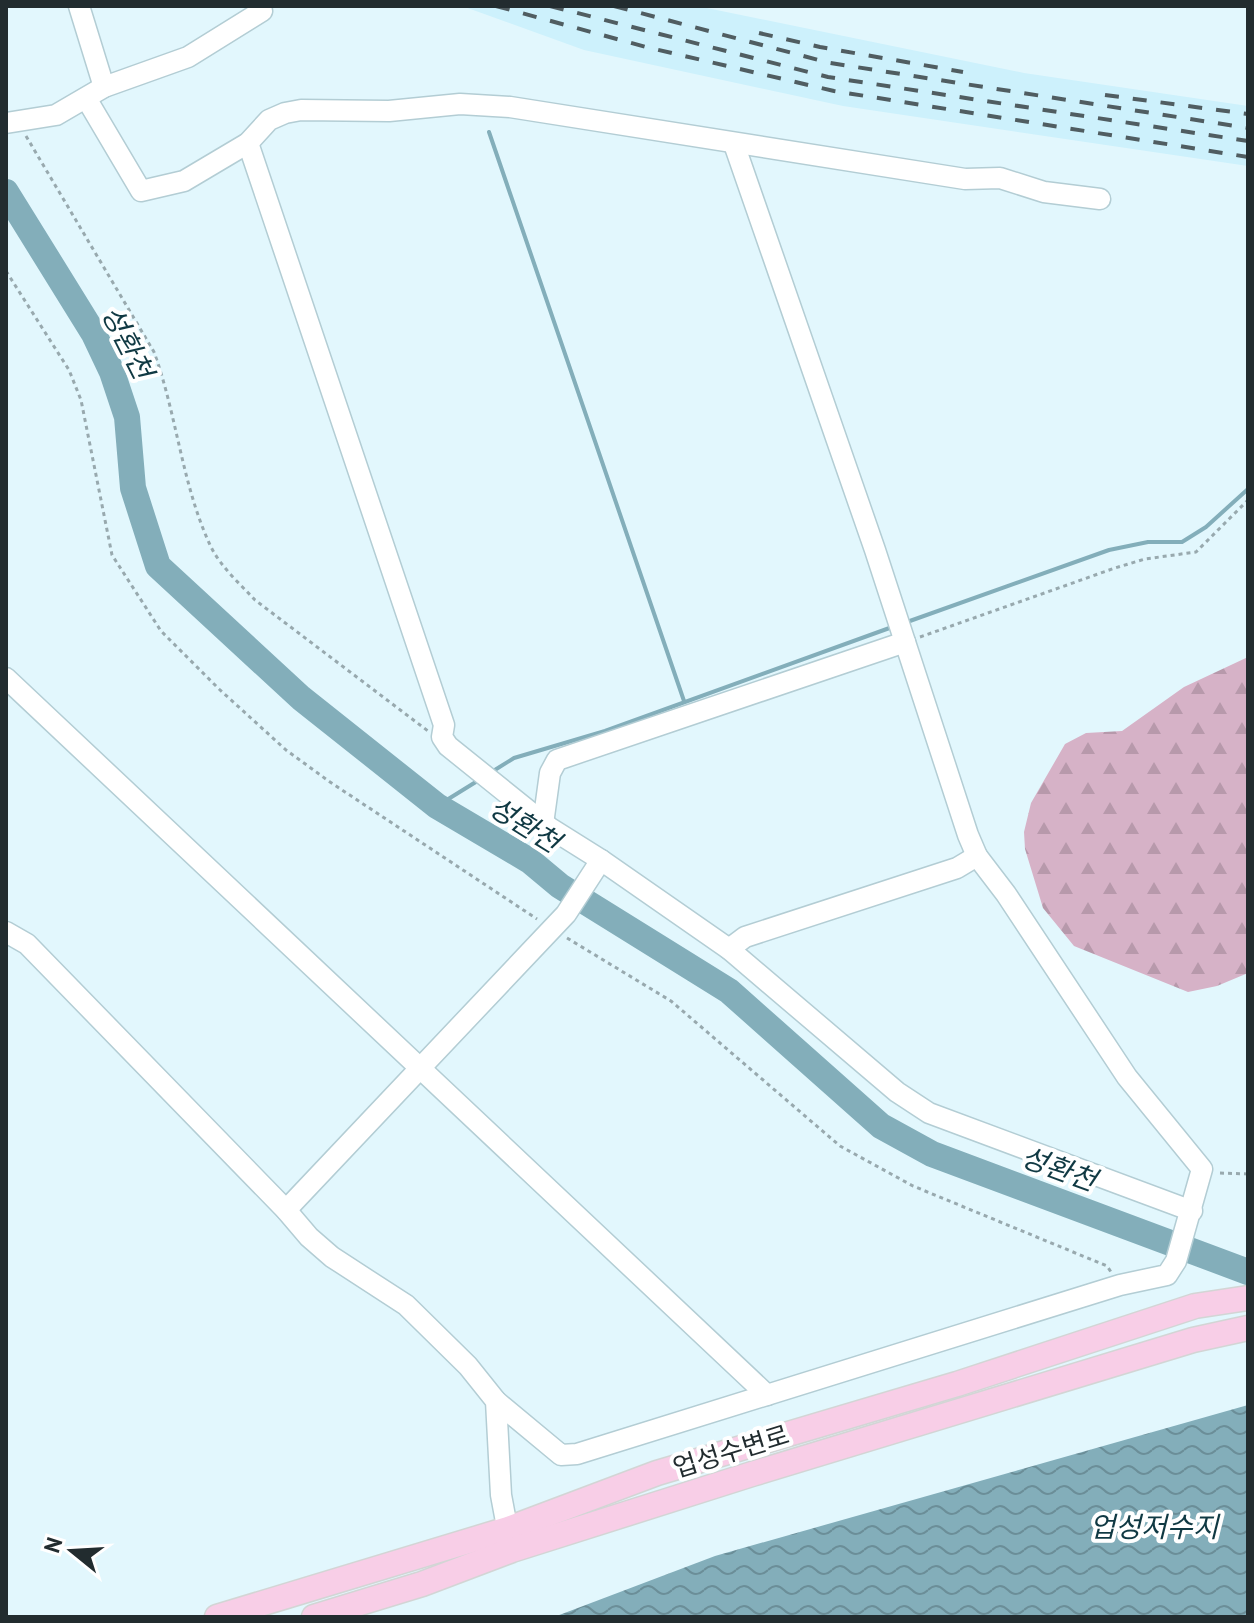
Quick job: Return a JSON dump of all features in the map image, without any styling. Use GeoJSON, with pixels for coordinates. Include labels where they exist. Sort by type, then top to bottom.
{"type":"FeatureCollection","features":[{"type":"Feature","properties":{"kind":"main road","name":"업성수변로"},"geometry":{"type":"LineString","coordinates":[[314,1617],[422,1584],[657,1473],[957,1384],[1195,1306],[1244,1298]]}},
{"type":"Feature","properties":{"kind":"main road","name":"업성수변로"},"geometry":{"type":"LineString","coordinates":[[217,1617],[767,1469],[1193,1340],[1248,1328]]}},
{"type":"Feature","properties":{"kind":"street"},"geometry":{"type":"LineString","coordinates":[[79,6],[104,87]]}},
{"type":"Feature","properties":{"kind":"street"},"geometry":{"type":"LineString","coordinates":[[12,122],[56,115],[104,87],[188,57],[262,11]]}},
{"type":"Feature","properties":{"kind":"street"},"geometry":{"type":"LineString","coordinates":[[86,98],[141,191],[184,181],[248,143],[269,120],[285,113],[301,110],[389,111],[460,104],[510,107],[965,179],[1000,178],[1044,192],[1100,199]]}},
{"type":"Feature","properties":{"kind":"street"},"geometry":{"type":"LineString","coordinates":[[248,143],[444,725],[442,737],[458,757],[543,824],[601,860],[729,949],[886,1083],[929,1113],[1189,1221]]}},
{"type":"Feature","properties":{"kind":"street"},"geometry":{"type":"LineString","coordinates":[[6,932],[27,944],[309,1237],[332,1257],[406,1305],[468,1366],[496,1401],[561,1455],[577,1454],[1120,1285],[1167,1275],[1176,1261],[1202,1169],[1127,1077],[1006,894],[977,856],[734,144]]}},
{"type":"Feature","properties":{"kind":"street"},"geometry":{"type":"LineString","coordinates":[[543,824],[550,773],[557,760],[901,630]]}},
{"type":"Feature","properties":{"kind":"street"},"geometry":{"type":"LineString","coordinates":[[6,678],[767,1395]]}},
{"type":"Feature","properties":{"kind":"street"},"geometry":{"type":"LineString","coordinates":[[729,949],[745,937],[957,868],[977,856]]}},
{"type":"Feature","properties":{"kind":"street"},"geometry":{"type":"LineString","coordinates":[[286,1210],[559,921],[601,860]]}},
{"type":"Feature","properties":{"kind":"street"},"geometry":{"type":"LineString","coordinates":[[496,1401],[501,1495],[510,1540]]}},
{"type":"Feature","properties":{"kind":"path"},"geometry":{"type":"LineString","coordinates":[[12,122],[154,352],[192,492],[212,549],[255,600],[425,730],[442,737]]}},
{"type":"Feature","properties":{"kind":"path"},"geometry":{"type":"LineString","coordinates":[[6,271],[69,370],[81,400],[112,555],[161,631],[286,750],[330,782],[559,921],[671,1001],[840,1146],[913,1186],[1107,1266],[1120,1285]]}},
{"type":"Feature","properties":{"kind":"path"},"geometry":{"type":"LineString","coordinates":[[901,630],[1145,559],[1196,552],[1248,500]]}},
{"type":"Feature","properties":{"kind":"path"},"geometry":{"type":"LineString","coordinates":[[1202,1169],[1248,1174]]}},
{"type":"Feature","properties":{"kind":"shaded area"},"geometry":{"type":"Polygon","coordinates":[[[462,6],[697,6],[1024,73],[1248,106],[1248,166],[843,106],[584,50],[462,6]]]}},
{"type":"Feature","properties":{"kind":"green space"},"geometry":{"type":"Polygon","coordinates":[[[1248,657],[1248,973],[1217,986],[1188,992],[1074,946],[1043,908],[1025,849],[1024,832],[1031,803],[1065,744],[1086,733],[1122,731],[1184,687],[1248,657]]]}},
{"type":"Feature","properties":{"kind":"water","name":"업성저수지"},"geometry":{"type":"Polygon","coordinates":[[[1248,1405],[1248,1617],[554,1617],[715,1556],[1248,1405]]]}},
{"type":"Feature","properties":{"kind":"waterway"},"geometry":{"type":"LineString","coordinates":[[489,132],[684,701]]}},
{"type":"Feature","properties":{"kind":"waterway","name":"성환천"},"geometry":{"type":"LineString","coordinates":[[6,192],[94,334],[112,372],[127,417],[133,488],[158,566],[301,698],[437,806],[530,861],[560,886],[729,991],[881,1126],[932,1154],[1248,1272]]}},
{"type":"Feature","properties":{"kind":"waterway"},"geometry":{"type":"LineString","coordinates":[[6,209],[11,204]]}},
{"type":"Feature","properties":{"kind":"waterway"},"geometry":{"type":"LineString","coordinates":[[907,622],[1109,550],[1148,542],[1182,542],[1206,527],[1248,489]]}},
{"type":"Feature","properties":{"kind":"waterway"},"geometry":{"type":"LineString","coordinates":[[490,773],[514,758],[605,731],[895,626]]}},
{"type":"Feature","properties":{"kind":"waterway"},"geometry":{"type":"LineString","coordinates":[[437,806],[479,780]]}},
{"type":"Feature","properties":{"kind":"railway"},"geometry":{"type":"LineString","coordinates":[[496,6],[646,47],[834,91],[1248,157]]}},
{"type":"Feature","properties":{"kind":"railway"},"geometry":{"type":"LineString","coordinates":[[550,6],[828,77],[1248,141]]}},
{"type":"Feature","properties":{"kind":"railway"},"geometry":{"type":"LineString","coordinates":[[614,6],[830,63],[1248,128]]}},
{"type":"Feature","properties":{"kind":"railway"},"geometry":{"type":"LineString","coordinates":[[759,33],[963,72]]}},
{"type":"Feature","properties":{"kind":"railway"},"geometry":{"type":"LineString","coordinates":[[1105,95],[1248,114]]}}]}
